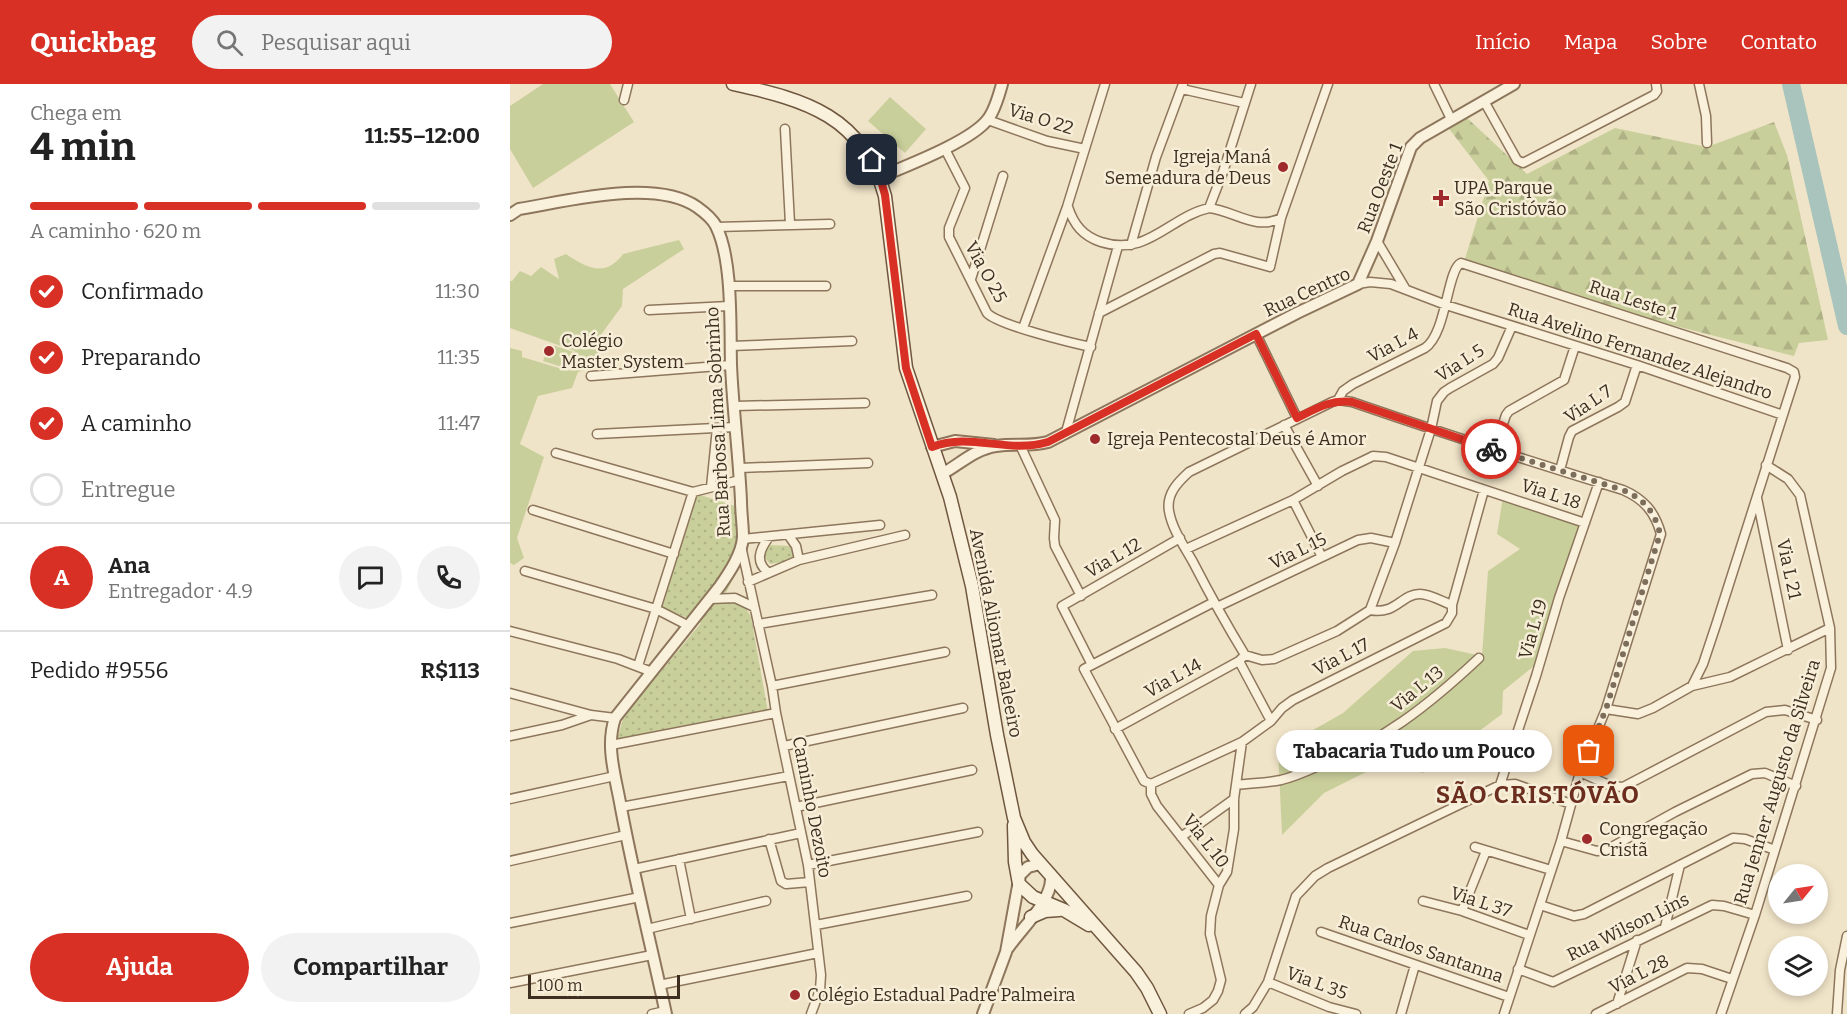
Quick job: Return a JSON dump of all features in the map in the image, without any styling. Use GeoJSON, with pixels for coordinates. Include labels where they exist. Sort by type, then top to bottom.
{"type":"FeatureCollection","features":[{"type":"Feature","properties":{"kind":"main road","name":"Avenida Aliomar Baleeiro"},"geometry":{"type":"LineString","coordinates":[[733,84],[791,98],[846,127],[861,144],[880,177],[885,195],[906,368],[950,498],[972,586],[997,735],[1014,818],[1015,862],[1020,884],[1033,897],[1064,910],[1104,937]]}},
{"type":"Feature","properties":{"kind":"main road","name":"Avenida Aliomar Baleeiro"},"geometry":{"type":"LineString","coordinates":[[1014,818],[1024,842],[1040,864],[1147,988],[1160,1014]]}},
{"type":"Feature","properties":{"kind":"main road"},"geometry":{"type":"LineString","coordinates":[[1031,917],[1045,911],[1064,910]]}},
{"type":"Feature","properties":{"kind":"street"},"geometry":{"type":"LineString","coordinates":[[624,100],[628,84]]}},
{"type":"Feature","properties":{"kind":"street"},"geometry":{"type":"LineString","coordinates":[[880,177],[945,149],[988,120],[1002,84]]}},
{"type":"Feature","properties":{"kind":"street"},"geometry":{"type":"LineString","coordinates":[[1023,328],[1067,207],[1105,86],[1094,84]]}},
{"type":"Feature","properties":{"kind":"street"},"geometry":{"type":"LineString","coordinates":[[1067,207],[1072,220],[1085,235],[1094,240],[1118,246],[1141,242],[1209,208],[1251,84]]}},
{"type":"Feature","properties":{"kind":"street"},"geometry":{"type":"LineString","coordinates":[[1099,313],[1214,254],[1220,253],[1270,267],[1281,218],[1328,84]]}},
{"type":"Feature","properties":{"kind":"street"},"geometry":{"type":"LineString","coordinates":[[1434,84],[1451,119]]}},
{"type":"Feature","properties":{"kind":"street","name":"Rua Oeste 1"},"geometry":{"type":"LineString","coordinates":[[1358,284],[1377,241],[1411,147],[1420,138],[1451,119],[1514,84]]}},
{"type":"Feature","properties":{"kind":"street"},"geometry":{"type":"LineString","coordinates":[[1485,101],[1516,160],[1523,163],[1654,95],[1657,91],[1656,84]]}},
{"type":"Feature","properties":{"kind":"street"},"geometry":{"type":"LineString","coordinates":[[1699,84],[1706,116],[1707,143]]}},
{"type":"Feature","properties":{"kind":"street"},"geometry":{"type":"LineString","coordinates":[[1131,245],[1156,157],[1183,86],[1244,103]]}},
{"type":"Feature","properties":{"kind":"street","name":"Via O 22"},"geometry":{"type":"LineString","coordinates":[[988,120],[1047,141],[1085,149]]}},
{"type":"Feature","properties":{"kind":"street"},"geometry":{"type":"LineString","coordinates":[[785,129],[790,224]]}},
{"type":"Feature","properties":{"kind":"street","name":"Via O 25"},"geometry":{"type":"LineString","coordinates":[[945,149],[965,188],[949,228],[949,237],[991,317],[1090,347]]}},
{"type":"Feature","properties":{"kind":"street"},"geometry":{"type":"LineString","coordinates":[[971,279],[1003,176]]}},
{"type":"Feature","properties":{"kind":"street"},"geometry":{"type":"LineString","coordinates":[[513,211],[601,196],[659,193],[671,195],[695,206],[711,219],[716,227],[830,224]]}},
{"type":"Feature","properties":{"kind":"street"},"geometry":{"type":"LineString","coordinates":[[1209,208],[1257,223],[1272,222],[1281,218]]}},
{"type":"Feature","properties":{"kind":"street","name":"Rua Barbosa Lima Sobrinho"},"geometry":{"type":"LineString","coordinates":[[615,718],[727,576],[742,543],[740,468],[735,427],[727,267],[716,227]]}},
{"type":"Feature","properties":{"kind":"street"},"geometry":{"type":"LineString","coordinates":[[1377,241],[1405,288]]}},
{"type":"Feature","properties":{"kind":"street"},"geometry":{"type":"LineString","coordinates":[[1066,432],[1118,246]]}},
{"type":"Feature","properties":{"kind":"street","name":"Rua Leste 1"},"geometry":{"type":"LineString","coordinates":[[1446,305],[1456,267],[1461,263],[1551,290],[1787,368],[1795,374],[1783,415]]}},
{"type":"Feature","properties":{"kind":"street","name":"Rua Centro"},"geometry":{"type":"LineString","coordinates":[[932,447],[956,441],[974,447],[1037,445],[1358,284],[1380,282],[1405,288]]}},
{"type":"Feature","properties":{"kind":"street"},"geometry":{"type":"LineString","coordinates":[[728,286],[826,285]]}},
{"type":"Feature","properties":{"kind":"street","name":"Rua Avelino Fernandez Alejandro"},"geometry":{"type":"LineString","coordinates":[[1405,288],[1446,305],[1637,365],[1783,415],[1703,664],[1692,686]]}},
{"type":"Feature","properties":{"kind":"street","name":"Via L 4"},"geometry":{"type":"LineString","coordinates":[[1242,658],[1180,538],[1169,511],[1172,493],[1189,472],[1284,424],[1338,400],[1343,391],[1353,384],[1430,344],[1434,340],[1446,305]]}},
{"type":"Feature","properties":{"kind":"street"},"geometry":{"type":"LineString","coordinates":[[648,310],[729,306]]}},
{"type":"Feature","properties":{"kind":"street","name":"Via L 5"},"geometry":{"type":"LineString","coordinates":[[1370,610],[1395,543],[1431,429],[1437,401],[1450,388],[1493,364],[1512,326]]}},
{"type":"Feature","properties":{"kind":"street"},"geometry":{"type":"LineString","coordinates":[[1256,334],[1297,418]]}},
{"type":"Feature","properties":{"kind":"street"},"geometry":{"type":"LineString","coordinates":[[731,346],[852,341]]}},
{"type":"Feature","properties":{"kind":"street"},"geometry":{"type":"LineString","coordinates":[[1494,450],[1506,415],[1515,407],[1564,380],[1575,346]]}},
{"type":"Feature","properties":{"kind":"street"},"geometry":{"type":"LineString","coordinates":[[591,376],[731,365]]}},
{"type":"Feature","properties":{"kind":"street","name":"Via L 7"},"geometry":{"type":"LineString","coordinates":[[1560,470],[1572,432],[1624,402],[1637,365]]}},
{"type":"Feature","properties":{"kind":"street"},"geometry":{"type":"LineString","coordinates":[[1338,400],[1352,402],[1623,490],[1642,501],[1653,513],[1660,534],[1606,709],[1580,772],[1561,841],[1504,1014]]}},
{"type":"Feature","properties":{"kind":"street"},"geometry":{"type":"LineString","coordinates":[[735,406],[865,403]]}},
{"type":"Feature","properties":{"kind":"street"},"geometry":{"type":"LineString","coordinates":[[1186,549],[1293,500],[1318,486],[1284,424]]}},
{"type":"Feature","properties":{"kind":"street"},"geometry":{"type":"LineString","coordinates":[[597,434],[735,427]]}},
{"type":"Feature","properties":{"kind":"street"},"geometry":{"type":"LineString","coordinates":[[711,488],[717,428]]}},
{"type":"Feature","properties":{"kind":"street"},"geometry":{"type":"LineString","coordinates":[[1020,445],[1055,520],[1055,546],[1081,596]]}},
{"type":"Feature","properties":{"kind":"street","name":"Rua Centro"},"geometry":{"type":"LineString","coordinates":[[942,474],[974,447]]}},
{"type":"Feature","properties":{"kind":"street"},"geometry":{"type":"LineString","coordinates":[[556,453],[693,492],[740,480]]}},
{"type":"Feature","properties":{"kind":"street","name":"Via L 18"},"geometry":{"type":"LineString","coordinates":[[1318,486],[1373,456],[1386,457],[1585,523]]}},
{"type":"Feature","properties":{"kind":"street"},"geometry":{"type":"LineString","coordinates":[[740,468],[868,463]]}},
{"type":"Feature","properties":{"kind":"street","name":"Rua Jenner Augusto da Silveira"},"geometry":{"type":"LineString","coordinates":[[1720,1014],[1755,915],[1832,668],[1830,628],[1800,495],[1788,479],[1766,465]]}},
{"type":"Feature","properties":{"kind":"street","name":"Via L 19"},"geometry":{"type":"LineString","coordinates":[[1500,786],[1559,598],[1599,482]]}},
{"type":"Feature","properties":{"kind":"street","name":"Via L 17"},"geometry":{"type":"LineString","coordinates":[[1148,783],[1242,742],[1271,721],[1282,708],[1293,700],[1439,627],[1449,619],[1484,490]]}},
{"type":"Feature","properties":{"kind":"street"},"geometry":{"type":"LineString","coordinates":[[638,666],[693,492]]}},
{"type":"Feature","properties":{"kind":"street","name":"Via L 21"},"geometry":{"type":"LineString","coordinates":[[1757,495],[1788,650]]}},
{"type":"Feature","properties":{"kind":"street"},"geometry":{"type":"LineString","coordinates":[[1293,500],[1322,557]]}},
{"type":"Feature","properties":{"kind":"street"},"geometry":{"type":"LineString","coordinates":[[533,510],[674,554]]}},
{"type":"Feature","properties":{"kind":"street"},"geometry":{"type":"LineString","coordinates":[[742,543],[769,537],[879,525]]}},
{"type":"Feature","properties":{"kind":"street"},"geometry":{"type":"LineString","coordinates":[[748,582],[799,560],[904,535]]}},
{"type":"Feature","properties":{"kind":"street"},"geometry":{"type":"LineString","coordinates":[[789,536],[798,551],[799,560]]}},
{"type":"Feature","properties":{"kind":"street"},"geometry":{"type":"LineString","coordinates":[[769,537],[760,548],[759,559],[763,569],[769,573]]}},
{"type":"Feature","properties":{"kind":"street","name":"Via L 12"},"geometry":{"type":"LineString","coordinates":[[1062,606],[1180,538]]}},
{"type":"Feature","properties":{"kind":"street","name":"Via L 15"},"geometry":{"type":"LineString","coordinates":[[1216,605],[1363,538],[1395,543]]}},
{"type":"Feature","properties":{"kind":"street","name":"Caminho Dezoito"},"geometry":{"type":"LineString","coordinates":[[742,543],[748,582],[772,686],[808,865],[816,925],[820,990],[811,1014]]}},
{"type":"Feature","properties":{"kind":"street"},"geometry":{"type":"LineString","coordinates":[[525,571],[656,609],[689,626]]}},
{"type":"Feature","properties":{"kind":"street","name":"Via L 17"},"geometry":{"type":"LineString","coordinates":[[1370,610],[1380,612],[1388,610],[1420,594],[1452,605]]}},
{"type":"Feature","properties":{"kind":"street"},"geometry":{"type":"LineString","coordinates":[[758,624],[932,595]]}},
{"type":"Feature","properties":{"kind":"street"},"geometry":{"type":"LineString","coordinates":[[710,599],[735,598],[754,608]]}},
{"type":"Feature","properties":{"kind":"street"},"geometry":{"type":"LineString","coordinates":[[1088,667],[1216,605]]}},
{"type":"Feature","properties":{"kind":"street","name":"Via L 10"},"geometry":{"type":"LineString","coordinates":[[1062,606],[1115,729],[1148,783],[1154,800],[1219,885],[1211,915],[1210,934],[1221,980],[1213,1000],[1203,1008],[1189,1014]]}},
{"type":"Feature","properties":{"kind":"street"},"geometry":{"type":"LineString","coordinates":[[1242,658],[1274,659],[1337,631],[1370,610]]}},
{"type":"Feature","properties":{"kind":"street"},"geometry":{"type":"LineString","coordinates":[[1606,709],[1638,714],[1666,702],[1692,686],[1730,677],[1830,628]]}},
{"type":"Feature","properties":{"kind":"street"},"geometry":{"type":"LineString","coordinates":[[510,631],[638,666],[652,672]]}},
{"type":"Feature","properties":{"kind":"street"},"geometry":{"type":"LineString","coordinates":[[772,686],[945,652]]}},
{"type":"Feature","properties":{"kind":"street"},"geometry":{"type":"LineString","coordinates":[[1242,658],[1271,721]]}},
{"type":"Feature","properties":{"kind":"street","name":"Via L 14"},"geometry":{"type":"LineString","coordinates":[[1115,729],[1242,658]]}},
{"type":"Feature","properties":{"kind":"street","name":"Via L 13"},"geometry":{"type":"LineString","coordinates":[[1236,785],[1281,780],[1333,762],[1376,741],[1439,694],[1479,658]]}},
{"type":"Feature","properties":{"kind":"street"},"geometry":{"type":"LineString","coordinates":[[510,693],[591,715],[615,718],[611,729],[610,745],[615,776],[666,1012],[652,1014]]}},
{"type":"Feature","properties":{"kind":"street"},"geometry":{"type":"LineString","coordinates":[[784,746],[963,708]]}},
{"type":"Feature","properties":{"kind":"street"},"geometry":{"type":"LineString","coordinates":[[1580,772],[1611,786],[1623,787],[1766,712],[1785,710],[1817,720]]}},
{"type":"Feature","properties":{"kind":"street"},"geometry":{"type":"LineString","coordinates":[[610,745],[776,713]]}},
{"type":"Feature","properties":{"kind":"street"},"geometry":{"type":"LineString","coordinates":[[510,736],[562,725],[591,715]]}},
{"type":"Feature","properties":{"kind":"street"},"geometry":{"type":"LineString","coordinates":[[1219,885],[1227,872],[1234,829],[1234,799],[1242,742]]}},
{"type":"Feature","properties":{"kind":"street"},"geometry":{"type":"LineString","coordinates":[[796,807],[972,770]]}},
{"type":"Feature","properties":{"kind":"street"},"geometry":{"type":"LineString","coordinates":[[1561,841],[1597,851],[1608,849],[1675,812],[1752,774],[1765,774],[1796,786]]}},
{"type":"Feature","properties":{"kind":"street"},"geometry":{"type":"LineString","coordinates":[[510,799],[615,776]]}},
{"type":"Feature","properties":{"kind":"street"},"geometry":{"type":"LineString","coordinates":[[621,807],[789,776]]}},
{"type":"Feature","properties":{"kind":"street"},"geometry":{"type":"LineString","coordinates":[[1245,1014],[1253,1007],[1268,982],[1296,896],[1315,876],[1500,786],[1515,784],[1571,804]]}},
{"type":"Feature","properties":{"kind":"street"},"geometry":{"type":"LineString","coordinates":[[1181,837],[1234,799]]}},
{"type":"Feature","properties":{"kind":"street"},"geometry":{"type":"LineString","coordinates":[[808,865],[978,832]]}},
{"type":"Feature","properties":{"kind":"street"},"geometry":{"type":"LineString","coordinates":[[634,869],[801,833]]}},
{"type":"Feature","properties":{"kind":"street"},"geometry":{"type":"LineString","coordinates":[[510,861],[626,835]]}},
{"type":"Feature","properties":{"kind":"street"},"geometry":{"type":"LineString","coordinates":[[1540,905],[1574,916],[1584,914],[1733,838],[1775,850]]}},
{"type":"Feature","properties":{"kind":"street"},"geometry":{"type":"LineString","coordinates":[[769,840],[781,881],[786,884],[810,882]]}},
{"type":"Feature","properties":{"kind":"street"},"geometry":{"type":"LineString","coordinates":[[1475,847],[1551,870]]}},
{"type":"Feature","properties":{"kind":"street"},"geometry":{"type":"LineString","coordinates":[[1462,911],[1486,851]]}},
{"type":"Feature","properties":{"kind":"street"},"geometry":{"type":"LineString","coordinates":[[679,859],[691,919]]}},
{"type":"Feature","properties":{"kind":"street"},"geometry":{"type":"LineString","coordinates":[[983,1014],[1006,952],[1020,875],[1028,867],[1040,864]]}},
{"type":"Feature","properties":{"kind":"street"},"geometry":{"type":"LineString","coordinates":[[1665,927],[1680,865]]}},
{"type":"Feature","properties":{"kind":"street"},"geometry":{"type":"LineString","coordinates":[[1006,952],[1043,902],[1050,889],[1051,878]]}},
{"type":"Feature","properties":{"kind":"street"},"geometry":{"type":"LineString","coordinates":[[816,925],[967,896]]}},
{"type":"Feature","properties":{"kind":"street"},"geometry":{"type":"LineString","coordinates":[[510,923],[640,897]]}},
{"type":"Feature","properties":{"kind":"street"},"geometry":{"type":"LineString","coordinates":[[647,929],[766,901]]}},
{"type":"Feature","properties":{"kind":"street","name":"Via L 37"},"geometry":{"type":"LineString","coordinates":[[1423,901],[1462,911],[1529,935]]}},
{"type":"Feature","properties":{"kind":"street","name":"Rua Wilson Lins"},"geometry":{"type":"LineString","coordinates":[[1518,969],[1553,982],[1706,907],[1717,904],[1755,915]]}},
{"type":"Feature","properties":{"kind":"street","name":"Rua Carlos Santanna"},"geometry":{"type":"LineString","coordinates":[[1321,932],[1509,997]]}},
{"type":"Feature","properties":{"kind":"street"},"geometry":{"type":"LineString","coordinates":[[1837,1014],[1840,970],[1847,936]]}},
{"type":"Feature","properties":{"kind":"street"},"geometry":{"type":"LineString","coordinates":[[1617,1004],[1637,940]]}},
{"type":"Feature","properties":{"kind":"street"},"geometry":{"type":"LineString","coordinates":[[659,985],[818,953]]}},
{"type":"Feature","properties":{"kind":"street"},"geometry":{"type":"LineString","coordinates":[[510,983],[652,955]]}},
{"type":"Feature","properties":{"kind":"street"},"geometry":{"type":"LineString","coordinates":[[1401,1014],[1415,965]]}},
{"type":"Feature","properties":{"kind":"street","name":"Via L 28"},"geometry":{"type":"LineString","coordinates":[[1596,1014],[1687,968],[1702,969],[1732,979]]}},
{"type":"Feature","properties":{"kind":"street","name":"Via L 35"},"geometry":{"type":"LineString","coordinates":[[1268,982],[1329,1007],[1356,1014]]}},
{"type":"Feature","properties":{"kind":"green space"},"geometry":{"type":"Polygon","coordinates":[[[543,84],[610,84],[634,122],[533,188],[510,149],[510,106],[543,84]]]}},
{"type":"Feature","properties":{"kind":"green space"},"geometry":{"type":"Polygon","coordinates":[[[890,97],[926,129],[905,153],[868,121],[890,97]]]}},
{"type":"Feature","properties":{"kind":"green space"},"geometry":{"type":"Polygon","coordinates":[[[1465,116],[1527,174],[1615,128],[1707,147],[1774,122],[1787,155],[1828,340],[1799,343],[1794,356],[1577,301],[1463,265],[1489,181],[1447,126],[1465,116]]]}},
{"type":"Feature","properties":{"kind":"green space"},"geometry":{"type":"Polygon","coordinates":[[[679,240],[684,249],[623,289],[622,306],[600,336],[599,366],[578,372],[572,388],[538,396],[520,444],[544,457],[517,538],[524,558],[514,565],[510,563],[510,348],[522,351],[522,357],[569,371],[575,351],[510,328],[510,281],[520,271],[531,276],[541,267],[559,279],[554,259],[566,254],[581,263],[603,268],[609,266],[623,254],[679,240]]]}},
{"type":"Feature","properties":{"kind":"green space"},"geometry":{"type":"Polygon","coordinates":[[[549,344],[574,352],[568,369],[543,361],[549,344]]]}},
{"type":"Feature","properties":{"kind":"green space"},"geometry":{"type":"Polygon","coordinates":[[[697,494],[741,508],[746,552],[726,593],[720,599],[744,605],[751,617],[768,712],[617,739],[624,716],[701,623],[662,608],[697,494]]]}},
{"type":"Feature","properties":{"kind":"green space"},"geometry":{"type":"Polygon","coordinates":[[[1503,497],[1587,525],[1534,666],[1503,691],[1502,714],[1423,773],[1386,762],[1324,793],[1282,835],[1278,750],[1343,713],[1413,651],[1445,648],[1482,656],[1488,571],[1520,549],[1497,534],[1503,497]]]}},
{"type":"Feature","properties":{"kind":"green space"},"geometry":{"type":"Polygon","coordinates":[[[769,545],[791,546],[794,558],[792,561],[770,564],[764,552],[769,545]]]}},
{"type":"Feature","properties":{"kind":"waterway"},"geometry":{"type":"LineString","coordinates":[[1791,84],[1847,326]]}},
{"type":"Feature","properties":{"kind":"way so far"},"geometry":{"type":"LineString","coordinates":[[1491,449],[1623,490],[1636,496],[1649,507],[1657,520],[1660,534],[1606,709],[1589,751]]}},
{"type":"Feature","properties":{"kind":"place","name":"Igreja Maná Semeadura de Deus"},"geometry":{"type":"Point","coordinates":[1283,167]}},
{"type":"Feature","properties":{"kind":"place","name":"UPA Parque São Cristóvão"},"geometry":{"type":"Point","coordinates":[1441,198]}},
{"type":"Feature","properties":{"kind":"place","name":"Colégio Master System"},"geometry":{"type":"Point","coordinates":[549,351]}},
{"type":"Feature","properties":{"kind":"place","name":"Igreja Pentecostal Deus é Amor"},"geometry":{"type":"Point","coordinates":[1095,439]}},
{"type":"Feature","properties":{"kind":"place","name":"Tabacaria Tudo um Pouco"},"geometry":{"type":"Point","coordinates":[1589,751]}},
{"type":"Feature","properties":{"kind":"place","name":"Congregação Cristã"},"geometry":{"type":"Point","coordinates":[1587,839]}},
{"type":"Feature","properties":{"kind":"place","name":"Colégio Estadual Padre Palmeira"},"geometry":{"type":"Point","coordinates":[795,995]}},
{"type":"Feature","properties":{"kind":"district","name":"SÃO CRISTÓVÃO"},"geometry":{"type":"Point","coordinates":[1538,795]}},
{"type":"Feature","properties":{"kind":"route"},"geometry":{"type":"LineString","coordinates":[[872,160],[885,195],[906,368],[932,447],[956,441],[985,442],[997,446],[1027,446],[1048,442],[1256,334],[1297,418],[1338,400],[1352,402],[1491,449]]}}]}
